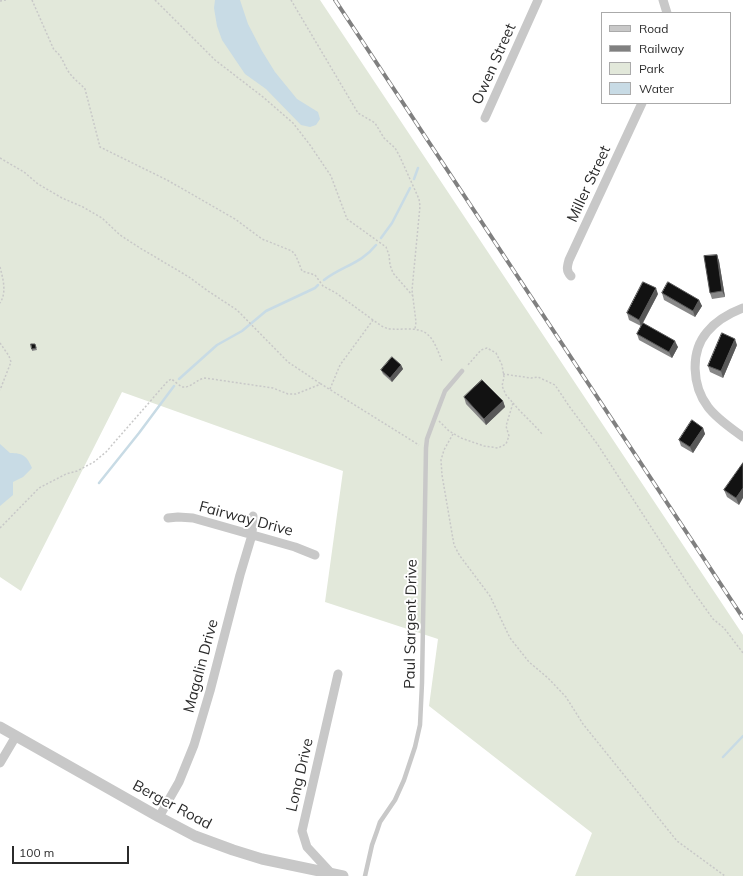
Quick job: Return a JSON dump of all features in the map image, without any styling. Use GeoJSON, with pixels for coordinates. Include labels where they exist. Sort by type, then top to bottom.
{"type":"FeatureCollection","features":[{"type":"Feature","properties":{"kind":"street","name":"Owen Street"},"geometry":{"type":"LineString","coordinates":[[485,118],[538,0]]}},
{"type":"Feature","properties":{"kind":"street"},"geometry":{"type":"LineString","coordinates":[[663,0],[667,12]]}},
{"type":"Feature","properties":{"kind":"street","name":"Miller Street"},"geometry":{"type":"LineString","coordinates":[[571,276],[567,267],[569,260],[642,104]]}},
{"type":"Feature","properties":{"kind":"street"},"geometry":{"type":"LineString","coordinates":[[743,308],[722,318],[706,333],[700,343],[695,366],[698,388],[708,407],[743,437]]}},
{"type":"Feature","properties":{"kind":"street","name":"Magalin Drive"},"geometry":{"type":"LineString","coordinates":[[159,817],[179,782],[194,744],[210,691],[252,535],[253,516]]}},
{"type":"Feature","properties":{"kind":"street","name":"Fairway Drive"},"geometry":{"type":"LineString","coordinates":[[168,518],[193,518],[295,547],[315,555]]}},
{"type":"Feature","properties":{"kind":"street","name":"Long Drive"},"geometry":{"type":"LineString","coordinates":[[330,875],[307,847],[302,831],[338,674]]}},
{"type":"Feature","properties":{"kind":"street","name":"Berger Road"},"geometry":{"type":"LineString","coordinates":[[0,727],[195,836],[262,859],[330,875],[343,876]]}},
{"type":"Feature","properties":{"kind":"street"},"geometry":{"type":"LineString","coordinates":[[0,763],[16,736]]}},
{"type":"Feature","properties":{"kind":"lane","name":"Paul Sargent Drive"},"geometry":{"type":"LineString","coordinates":[[365,876],[372,845],[380,822],[396,800],[415,747],[420,725],[427,439],[445,391],[462,372]]}},
{"type":"Feature","properties":{"kind":"path"},"geometry":{"type":"LineString","coordinates":[[0,1],[6,0]]}},
{"type":"Feature","properties":{"kind":"path"},"geometry":{"type":"LineString","coordinates":[[32,0],[54,50],[59,53],[70,75],[85,89],[100,147],[167,180],[235,219],[262,239],[292,251],[296,256],[302,271],[315,275],[323,286],[336,293],[381,326],[391,329],[415,329],[425,332],[435,344],[442,361]]}},
{"type":"Feature","properties":{"kind":"path"},"geometry":{"type":"LineString","coordinates":[[155,0],[215,60],[263,97],[293,123],[310,144],[331,176],[347,219],[386,247],[393,273],[412,295]]}},
{"type":"Feature","properties":{"kind":"path"},"geometry":{"type":"LineString","coordinates":[[291,0],[358,113],[375,123],[384,138],[395,148],[419,199],[420,206],[412,295],[416,322],[415,329]]}},
{"type":"Feature","properties":{"kind":"path"},"geometry":{"type":"LineString","coordinates":[[0,158],[24,172],[38,184],[62,198],[84,207],[102,218],[120,234],[140,248],[189,277],[237,310],[288,362],[321,384],[426,448]]}},
{"type":"Feature","properties":{"kind":"path"},"geometry":{"type":"LineString","coordinates":[[0,267],[4,288],[3,298],[0,302]]}},
{"type":"Feature","properties":{"kind":"path"},"geometry":{"type":"LineString","coordinates":[[330,389],[340,366],[372,320]]}},
{"type":"Feature","properties":{"kind":"path"},"geometry":{"type":"LineString","coordinates":[[0,343],[11,362],[0,390]]}},
{"type":"Feature","properties":{"kind":"path"},"geometry":{"type":"LineString","coordinates":[[462,372],[481,350],[487,348],[496,353],[502,365],[502,386],[506,395],[520,412],[531,420],[542,434]]}},
{"type":"Feature","properties":{"kind":"path"},"geometry":{"type":"LineString","coordinates":[[503,374],[531,378],[538,377],[555,385],[598,445],[688,584],[713,619],[724,628],[743,653]]}},
{"type":"Feature","properties":{"kind":"path"},"geometry":{"type":"LineString","coordinates":[[0,528],[39,488],[94,462],[106,452],[167,382],[172,380],[181,386],[187,387],[199,378],[205,378],[273,388],[288,394],[296,394],[321,384]]}},
{"type":"Feature","properties":{"kind":"path"},"geometry":{"type":"LineString","coordinates":[[435,417],[449,431],[461,438],[484,446],[498,448],[506,444],[509,436],[506,426],[513,403]]}},
{"type":"Feature","properties":{"kind":"path"},"geometry":{"type":"LineString","coordinates":[[453,434],[444,450],[442,475],[454,545],[460,556],[490,596],[510,638],[529,662],[548,678],[566,697],[583,724],[677,841],[725,876]]}},
{"type":"Feature","properties":{"kind":"green space"},"geometry":{"type":"Polygon","coordinates":[[[0,0],[320,0],[743,635],[743,876],[575,876],[592,833],[429,706],[438,639],[325,602],[343,471],[122,392],[21,591],[0,577],[0,0]]]}},
{"type":"Feature","properties":{"kind":"water"},"geometry":{"type":"Polygon","coordinates":[[[215,0],[240,0],[248,24],[275,72],[297,99],[318,112],[320,119],[316,125],[310,127],[301,125],[266,89],[245,74],[222,40],[217,26],[214,8],[215,0]]]}},
{"type":"Feature","properties":{"kind":"water"},"geometry":{"type":"Polygon","coordinates":[[[0,444],[10,453],[24,456],[32,468],[23,477],[13,482],[13,495],[0,506],[0,444]]]}},
{"type":"Feature","properties":{"kind":"building"},"geometry":{"type":"Polygon","coordinates":[[[717,255],[722,291],[710,293],[704,256],[717,255]]]}},
{"type":"Feature","properties":{"kind":"building"},"geometry":{"type":"Polygon","coordinates":[[[643,282],[656,288],[639,320],[627,313],[643,282]]]}},
{"type":"Feature","properties":{"kind":"building"},"geometry":{"type":"Polygon","coordinates":[[[668,282],[699,300],[693,311],[662,293],[668,282]]]}},
{"type":"Feature","properties":{"kind":"building"},"geometry":{"type":"Polygon","coordinates":[[[643,323],[675,341],[669,352],[637,334],[643,323]]]}},
{"type":"Feature","properties":{"kind":"building"},"geometry":{"type":"Polygon","coordinates":[[[722,333],[735,339],[721,371],[708,366],[722,333]]]}},
{"type":"Feature","properties":{"kind":"building"},"geometry":{"type":"Polygon","coordinates":[[[31,344],[35,344],[36,348],[32,349],[31,344]]]}},
{"type":"Feature","properties":{"kind":"building"},"geometry":{"type":"Polygon","coordinates":[[[392,357],[401,365],[390,378],[381,370],[392,357]]]}},
{"type":"Feature","properties":{"kind":"building"},"geometry":{"type":"Polygon","coordinates":[[[482,380],[503,401],[484,419],[464,397],[482,380]]]}},
{"type":"Feature","properties":{"kind":"building"},"geometry":{"type":"Polygon","coordinates":[[[692,420],[703,428],[690,447],[679,440],[692,420]]]}},
{"type":"Feature","properties":{"kind":"building"},"geometry":{"type":"Polygon","coordinates":[[[743,463],[743,488],[736,498],[724,490],[743,463]]]}},
{"type":"Feature","properties":{"kind":"waterway"},"geometry":{"type":"LineString","coordinates":[[414,179],[418,168]]}},
{"type":"Feature","properties":{"kind":"waterway"},"geometry":{"type":"LineString","coordinates":[[381,238],[392,223],[410,188]]}},
{"type":"Feature","properties":{"kind":"waterway"},"geometry":{"type":"LineString","coordinates":[[324,280],[364,257],[376,245]]}},
{"type":"Feature","properties":{"kind":"waterway"},"geometry":{"type":"LineString","coordinates":[[179,379],[217,345],[242,331],[266,311],[315,288],[318,285]]}},
{"type":"Feature","properties":{"kind":"waterway"},"geometry":{"type":"LineString","coordinates":[[99,483],[174,386]]}},
{"type":"Feature","properties":{"kind":"waterway"},"geometry":{"type":"LineString","coordinates":[[723,757],[743,736]]}},
{"type":"Feature","properties":{"kind":"railway"},"geometry":{"type":"LineString","coordinates":[[335,0],[743,618]]}}]}
